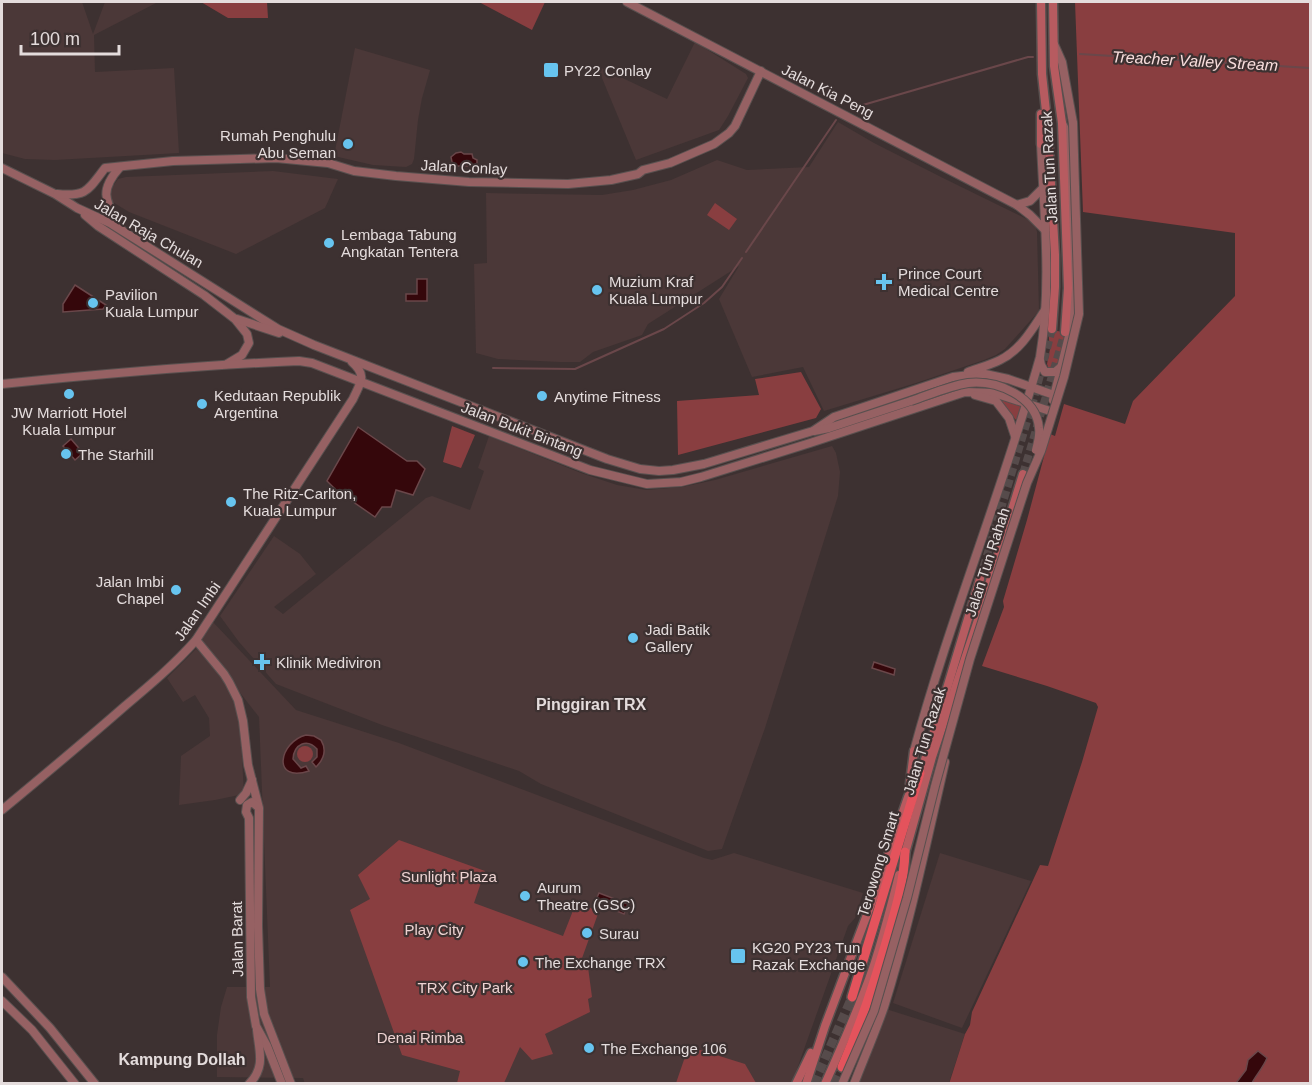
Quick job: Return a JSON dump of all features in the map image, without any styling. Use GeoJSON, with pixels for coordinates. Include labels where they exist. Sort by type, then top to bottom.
{"type":"FeatureCollection","features":[{"type":"Feature","properties":{"kind":"highway","name":"Terowong Smart"},"geometry":{"type":"LineString","coordinates":[[852,997],[920,773]]}},
{"type":"Feature","properties":{"kind":"highway","name":"Terowong Smart"},"geometry":{"type":"LineString","coordinates":[[842,1067],[874,982],[893,920],[905,872],[905,852]]}},
{"type":"Feature","properties":{"kind":"main road","name":"Jalan Kia Peng"},"geometry":{"type":"LineString","coordinates":[[627,2],[1017,205],[1045,230]]}},
{"type":"Feature","properties":{"kind":"main road","name":"Jalan Tun Razak"},"geometry":{"type":"LineString","coordinates":[[1041,2],[1042,74],[1048,130],[1055,255],[1052,329]]}},
{"type":"Feature","properties":{"kind":"main road","name":"Jalan Tun Razak"},"geometry":{"type":"LineString","coordinates":[[1053,2],[1054,66],[1062,123],[1068,288],[1065,332]]}},
{"type":"Feature","properties":{"kind":"main road","name":"Jalan Tun Rahah"},"geometry":{"type":"LineString","coordinates":[[842,1083],[874,1011],[907,898],[970,659],[1028,483],[1041,451],[1064,377],[1079,314],[1073,123],[1062,62],[1053,40]]}},
{"type":"Feature","properties":{"kind":"main road","name":"Jalan Conlay"},"geometry":{"type":"LineString","coordinates":[[55,194],[72,195],[84,192],[90,188],[105,168],[173,161],[276,158],[328,163],[372,174],[458,182],[568,184],[611,180],[670,163],[722,139],[735,126],[761,71]]}},
{"type":"Feature","properties":{"kind":"main road"},"geometry":{"type":"LineString","coordinates":[[908,797],[914,751],[957,609],[1040,357],[1046,283],[1041,144],[1042,74]]}},
{"type":"Feature","properties":{"kind":"main road"},"geometry":{"type":"LineString","coordinates":[[854,1083],[883,1008],[904,937],[968,675],[1023,508],[1073,320],[1070,145],[1062,123]]}},
{"type":"Feature","properties":{"kind":"main road"},"geometry":{"type":"LineString","coordinates":[[120,167],[108,182],[106,190],[110,208],[121,230]]}},
{"type":"Feature","properties":{"kind":"main road","name":"Jalan Raja Chulan"},"geometry":{"type":"LineString","coordinates":[[2,168],[121,230],[278,328]]}},
{"type":"Feature","properties":{"kind":"main road"},"geometry":{"type":"LineString","coordinates":[[1017,205],[1030,201],[1043,188]]}},
{"type":"Feature","properties":{"kind":"main road"},"geometry":{"type":"LineString","coordinates":[[77,208],[98,226],[204,295],[235,319],[247,334],[249,343],[242,355],[223,366]]}},
{"type":"Feature","properties":{"kind":"main road"},"geometry":{"type":"LineString","coordinates":[[953,378],[1009,355],[1029,334],[1045,309]]}},
{"type":"Feature","properties":{"kind":"main road"},"geometry":{"type":"LineString","coordinates":[[235,319],[297,337]]}},
{"type":"Feature","properties":{"kind":"main road","name":"Jalan Bukit Bintang"},"geometry":{"type":"LineString","coordinates":[[278,328],[349,359],[607,459],[648,470],[667,471],[704,464],[813,431],[834,417],[953,378],[985,374],[1054,395]]}},
{"type":"Feature","properties":{"kind":"main road"},"geometry":{"type":"LineString","coordinates":[[1040,357],[1045,372],[1054,372],[1062,366]]}},
{"type":"Feature","properties":{"kind":"main road"},"geometry":{"type":"LineString","coordinates":[[349,359],[360,370],[362,376],[360,382]]}},
{"type":"Feature","properties":{"kind":"main road","name":"Jalan Bukit Bintang"},"geometry":{"type":"LineString","coordinates":[[2,384],[113,373],[299,361],[312,363],[590,470],[647,484],[681,482],[701,477],[964,392],[994,393],[1050,411]]}},
{"type":"Feature","properties":{"kind":"main road","name":"Jalan Imbi"},"geometry":{"type":"LineString","coordinates":[[2,810],[117,714],[196,640],[353,399],[360,382]]}},
{"type":"Feature","properties":{"kind":"main road"},"geometry":{"type":"LineString","coordinates":[[813,431],[829,428],[968,383],[983,383],[1014,392],[1023,398],[1037,417],[1040,429],[1028,483]]}},
{"type":"Feature","properties":{"kind":"main road"},"geometry":{"type":"LineString","coordinates":[[964,392],[996,401],[1010,418],[1015,438]]}},
{"type":"Feature","properties":{"kind":"main road","name":"Jalan Tun Razak"},"geometry":{"type":"LineString","coordinates":[[825,1083],[851,1026],[873,968],[932,757],[960,681],[1023,474]]}},
{"type":"Feature","properties":{"kind":"main road","name":"Jalan Tun Razak"},"geometry":{"type":"LineString","coordinates":[[806,1083],[908,797],[920,773],[980,579]]}},
{"type":"Feature","properties":{"kind":"main road"},"geometry":{"type":"LineString","coordinates":[[960,681],[981,621],[987,618]]}},
{"type":"Feature","properties":{"kind":"main road","name":"Jalan Barat"},"geometry":{"type":"LineString","coordinates":[[196,640],[224,674],[238,699],[243,721],[248,765],[259,808],[259,984],[271,1045],[282,1083]]}},
{"type":"Feature","properties":{"kind":"main road"},"geometry":{"type":"LineString","coordinates":[[240,800],[249,789],[252,779]]}},
{"type":"Feature","properties":{"kind":"main road"},"geometry":{"type":"LineString","coordinates":[[920,801],[925,818],[931,825]]}},
{"type":"Feature","properties":{"kind":"main road","name":"Jalan Barat"},"geometry":{"type":"LineString","coordinates":[[259,808],[252,802],[246,807],[249,818],[251,997],[256,1026],[271,1045],[291,1083]]}},
{"type":"Feature","properties":{"kind":"main road"},"geometry":{"type":"LineString","coordinates":[[2,977],[50,1028],[95,1083]]}},
{"type":"Feature","properties":{"kind":"main road"},"geometry":{"type":"LineString","coordinates":[[2,1001],[32,1030],[75,1083]]}},
{"type":"Feature","properties":{"kind":"main road"},"geometry":{"type":"LineString","coordinates":[[249,1083],[255,1078],[260,1065],[256,1026]]}},
{"type":"Feature","properties":{"kind":"main road"},"geometry":{"type":"LineString","coordinates":[[796,1083],[825,1026]]}},
{"type":"Feature","properties":{"kind":"main road"},"geometry":{"type":"LineString","coordinates":[[86,1073],[101,1083]]}},
{"type":"Feature","properties":{"kind":"shaded area"},"geometry":{"type":"Polygon","coordinates":[[[2,2],[82,2],[93,34],[105,2],[158,2],[94,35],[95,72],[174,68],[179,153],[55,160],[25,159],[2,153],[2,2]]]}},
{"type":"Feature","properties":{"kind":"shaded area"},"geometry":{"type":"Polygon","coordinates":[[[695,42],[746,74],[748,78],[719,130],[636,160],[597,66],[667,99],[695,42]]]}},
{"type":"Feature","properties":{"kind":"shaded area"},"geometry":{"type":"Polygon","coordinates":[[[355,48],[430,70],[418,120],[414,159],[412,164],[406,167],[373,165],[334,156],[355,48]]]}},
{"type":"Feature","properties":{"kind":"shaded area"},"geometry":{"type":"Polygon","coordinates":[[[838,122],[874,143],[1029,220],[1036,228],[1039,311],[1005,349],[984,360],[824,411],[803,367],[752,377],[719,299],[739,266],[648,324],[642,335],[593,352],[580,362],[498,359],[476,353],[474,264],[487,263],[486,193],[602,195],[671,180],[717,160],[747,170],[809,167],[838,122]]]}},
{"type":"Feature","properties":{"kind":"shaded area"},"geometry":{"type":"Polygon","coordinates":[[[461,152],[472,154],[477,160],[477,166],[455,166],[451,157],[461,152]]]}},
{"type":"Feature","properties":{"kind":"shaded area"},"geometry":{"type":"Polygon","coordinates":[[[273,171],[338,179],[325,208],[236,254],[129,212],[111,201],[110,190],[118,179],[126,177],[273,171]]]}},
{"type":"Feature","properties":{"kind":"shaded area"},"geometry":{"type":"Polygon","coordinates":[[[417,279],[427,279],[427,301],[406,301],[406,294],[417,294],[417,279]]]}},
{"type":"Feature","properties":{"kind":"shaded area"},"geometry":{"type":"Polygon","coordinates":[[[75,285],[106,305],[103,309],[63,312],[63,304],[75,285]]]}},
{"type":"Feature","properties":{"kind":"shaded area"},"geometry":{"type":"Polygon","coordinates":[[[358,427],[407,461],[417,461],[425,469],[413,495],[396,490],[391,507],[382,507],[375,517],[327,481],[358,427]]]}},
{"type":"Feature","properties":{"kind":"shaded area"},"geometry":{"type":"Polygon","coordinates":[[[489,436],[581,473],[617,485],[646,490],[682,487],[715,480],[832,446],[836,453],[840,472],[838,496],[765,728],[722,849],[708,851],[541,784],[519,771],[382,725],[276,684],[239,642],[220,616],[274,536],[300,554],[316,574],[274,607],[283,614],[426,498],[432,496],[470,510],[484,471],[478,468],[489,436]]]}},
{"type":"Feature","properties":{"kind":"shaded area"},"geometry":{"type":"Polygon","coordinates":[[[71,439],[83,453],[75,460],[63,446],[71,439]]]}},
{"type":"Feature","properties":{"kind":"shaded area"},"geometry":{"type":"Polygon","coordinates":[[[212,621],[296,710],[399,743],[704,858],[712,860],[734,853],[863,893],[855,918],[848,926],[792,1083],[305,1084],[303,1078],[217,1077],[217,1035],[227,987],[270,987],[259,717],[199,640],[212,621]]]}},
{"type":"Feature","properties":{"kind":"shaded area"},"geometry":{"type":"Polygon","coordinates":[[[196,649],[216,666],[230,688],[240,720],[244,794],[179,805],[181,756],[210,736],[209,718],[195,695],[183,702],[167,678],[196,649]]]}},
{"type":"Feature","properties":{"kind":"shaded area"},"geometry":{"type":"Polygon","coordinates":[[[874,662],[895,669],[894,675],[872,668],[874,662]]]}},
{"type":"Feature","properties":{"kind":"shaded area"},"geometry":{"type":"Polygon","coordinates":[[[306,735],[321,740],[324,747],[323,758],[316,767],[312,762],[317,757],[317,749],[309,744],[302,744],[298,746],[293,759],[301,768],[306,766],[309,771],[297,773],[289,771],[284,767],[285,753],[297,739],[306,735]]]}},
{"type":"Feature","properties":{"kind":"shaded area"},"geometry":{"type":"Polygon","coordinates":[[[940,853],[1031,881],[962,1028],[893,1003],[940,853]]]}},
{"type":"Feature","properties":{"kind":"shaded area"},"geometry":{"type":"Polygon","coordinates":[[[599,893],[628,904],[624,914],[595,902],[599,893]]]}},
{"type":"Feature","properties":{"kind":"shaded area"},"geometry":{"type":"Polygon","coordinates":[[[886,1009],[965,1034],[949,1083],[854,1084],[886,1009]]]}},
{"type":"Feature","properties":{"kind":"shaded area"},"geometry":{"type":"Polygon","coordinates":[[[1258,1051],[1267,1058],[1252,1083],[1236,1083],[1246,1070],[1248,1060],[1258,1051]]]}},
{"type":"Feature","properties":{"kind":"green space"},"geometry":{"type":"Polygon","coordinates":[[[201,2],[267,2],[268,18],[228,18],[201,2]]]}},
{"type":"Feature","properties":{"kind":"green space"},"geometry":{"type":"Polygon","coordinates":[[[479,2],[545,2],[532,30],[479,2]]]}},
{"type":"Feature","properties":{"kind":"green space"},"geometry":{"type":"Polygon","coordinates":[[[1075,2],[1310,2],[1310,1083],[949,1084],[970,1025],[972,1012],[1040,865],[1048,866],[1098,707],[1096,703],[982,666],[1004,607],[1003,601],[1050,434],[1055,436],[1064,404],[1125,424],[1133,401],[1235,296],[1235,233],[1083,212],[1075,2]]]}},
{"type":"Feature","properties":{"kind":"green space"},"geometry":{"type":"Polygon","coordinates":[[[715,203],[737,219],[729,230],[707,215],[715,203]]]}},
{"type":"Feature","properties":{"kind":"green space"},"geometry":{"type":"Polygon","coordinates":[[[1048,329],[1072,334],[1059,363],[1053,367],[1048,367],[1047,364],[1050,349],[1048,329]]]}},
{"type":"Feature","properties":{"kind":"green space"},"geometry":{"type":"Polygon","coordinates":[[[801,372],[821,409],[816,418],[678,455],[677,401],[759,395],[755,379],[801,372]]]}},
{"type":"Feature","properties":{"kind":"green space"},"geometry":{"type":"Polygon","coordinates":[[[1000,397],[1022,406],[1017,421],[999,400],[1000,397]]]}},
{"type":"Feature","properties":{"kind":"green space"},"geometry":{"type":"Polygon","coordinates":[[[452,426],[475,435],[461,468],[443,462],[452,426]]]}},
{"type":"Feature","properties":{"kind":"green space"},"geometry":{"type":"Polygon","coordinates":[[[302,746],[308,746],[313,754],[311,760],[302,762],[297,757],[297,751],[302,746]]]}},
{"type":"Feature","properties":{"kind":"green space","name":"TRX City Park"},"geometry":{"type":"Polygon","coordinates":[[[399,840],[485,871],[474,903],[563,936],[576,903],[599,911],[581,961],[582,965],[588,967],[592,997],[588,999],[590,1012],[545,1034],[553,1054],[532,1060],[520,1047],[504,1083],[457,1083],[460,1071],[402,1055],[350,910],[370,899],[358,875],[399,840]]]}},
{"type":"Feature","properties":{"kind":"green space"},"geometry":{"type":"Polygon","coordinates":[[[697,1049],[745,1064],[756,1083],[676,1083],[687,1051],[697,1049]]]}},
{"type":"Feature","properties":{"kind":"waterway","name":"Treacher Valley Stream"},"geometry":{"type":"LineString","coordinates":[[1080,54],[1310,68]]}},
{"type":"Feature","properties":{"kind":"waterway","name":"Treacher Valley Stream"},"geometry":{"type":"LineString","coordinates":[[856,107],[1033,57]]}},
{"type":"Feature","properties":{"kind":"waterway","name":"Treacher Valley Stream"},"geometry":{"type":"LineString","coordinates":[[746,252],[836,120]]}},
{"type":"Feature","properties":{"kind":"waterway","name":"Treacher Valley Stream"},"geometry":{"type":"LineString","coordinates":[[493,368],[575,369],[664,329],[704,303],[722,287],[742,258]]}},
{"type":"Feature","properties":{"kind":"tunnel"},"geometry":{"type":"LineString","coordinates":[[980,579],[1052,329]]}},
{"type":"Feature","properties":{"kind":"tunnel"},"geometry":{"type":"LineString","coordinates":[[1023,474],[1065,332]]}},
{"type":"Feature","properties":{"kind":"tunnel"},"geometry":{"type":"LineString","coordinates":[[814,1084],[852,997]]}},
{"type":"Feature","properties":{"kind":"tunnel"},"geometry":{"type":"LineString","coordinates":[[834,1084],[842,1067]]}},
{"type":"Feature","properties":{"kind":"place","name":"PY22 Conlay"},"geometry":{"type":"Point","coordinates":[551,70]}},
{"type":"Feature","properties":{"kind":"place","name":"Rumah Penghulu Abu Seman"},"geometry":{"type":"Point","coordinates":[348,144]}},
{"type":"Feature","properties":{"kind":"place","name":"Lembaga Tabung Angkatan Tentera"},"geometry":{"type":"Point","coordinates":[329,243]}},
{"type":"Feature","properties":{"kind":"place","name":"Prince Court Medical Centre"},"geometry":{"type":"Point","coordinates":[884,282]}},
{"type":"Feature","properties":{"kind":"place","name":"Muzium Kraf Kuala Lumpur"},"geometry":{"type":"Point","coordinates":[597,290]}},
{"type":"Feature","properties":{"kind":"place","name":"Pavilion Kuala Lumpur"},"geometry":{"type":"Point","coordinates":[93,303]}},
{"type":"Feature","properties":{"kind":"place","name":"JW Marriott Hotel Kuala Lumpur"},"geometry":{"type":"Point","coordinates":[69,394]}},
{"type":"Feature","properties":{"kind":"place","name":"Anytime Fitness"},"geometry":{"type":"Point","coordinates":[542,396]}},
{"type":"Feature","properties":{"kind":"place","name":"Kedutaan Republik Argentina"},"geometry":{"type":"Point","coordinates":[202,404]}},
{"type":"Feature","properties":{"kind":"place","name":"The Starhill"},"geometry":{"type":"Point","coordinates":[66,454]}},
{"type":"Feature","properties":{"kind":"place","name":"The Ritz-Carlton, Kuala Lumpur"},"geometry":{"type":"Point","coordinates":[231,502]}},
{"type":"Feature","properties":{"kind":"place","name":"Jalan Imbi Chapel"},"geometry":{"type":"Point","coordinates":[176,590]}},
{"type":"Feature","properties":{"kind":"place","name":"Jadi Batik Gallery"},"geometry":{"type":"Point","coordinates":[633,638]}},
{"type":"Feature","properties":{"kind":"place","name":"Klinik Mediviron"},"geometry":{"type":"Point","coordinates":[262,662]}},
{"type":"Feature","properties":{"kind":"place","name":"Aurum Theatre (GSC)"},"geometry":{"type":"Point","coordinates":[525,896]}},
{"type":"Feature","properties":{"kind":"place","name":"Surau"},"geometry":{"type":"Point","coordinates":[587,933]}},
{"type":"Feature","properties":{"kind":"place","name":"KG20 PY23 Tun Razak Exchange"},"geometry":{"type":"Point","coordinates":[738,956]}},
{"type":"Feature","properties":{"kind":"place","name":"The Exchange TRX"},"geometry":{"type":"Point","coordinates":[523,962]}},
{"type":"Feature","properties":{"kind":"place","name":"The Exchange 106"},"geometry":{"type":"Point","coordinates":[589,1048]}},
{"type":"Feature","properties":{"kind":"district","name":"Pinggiran TRX"},"geometry":{"type":"Point","coordinates":[591,704]}},
{"type":"Feature","properties":{"kind":"district","name":"Kampung Dollah"},"geometry":{"type":"Point","coordinates":[182,1059]}},
{"type":"Feature","properties":{"kind":"park label","name":"Sunlight Plaza"},"geometry":{"type":"Point","coordinates":[449,876]}},
{"type":"Feature","properties":{"kind":"park label","name":"Play City"},"geometry":{"type":"Point","coordinates":[434,929]}},
{"type":"Feature","properties":{"kind":"park label","name":"Denai Rimba"},"geometry":{"type":"Point","coordinates":[420,1037]}}]}
